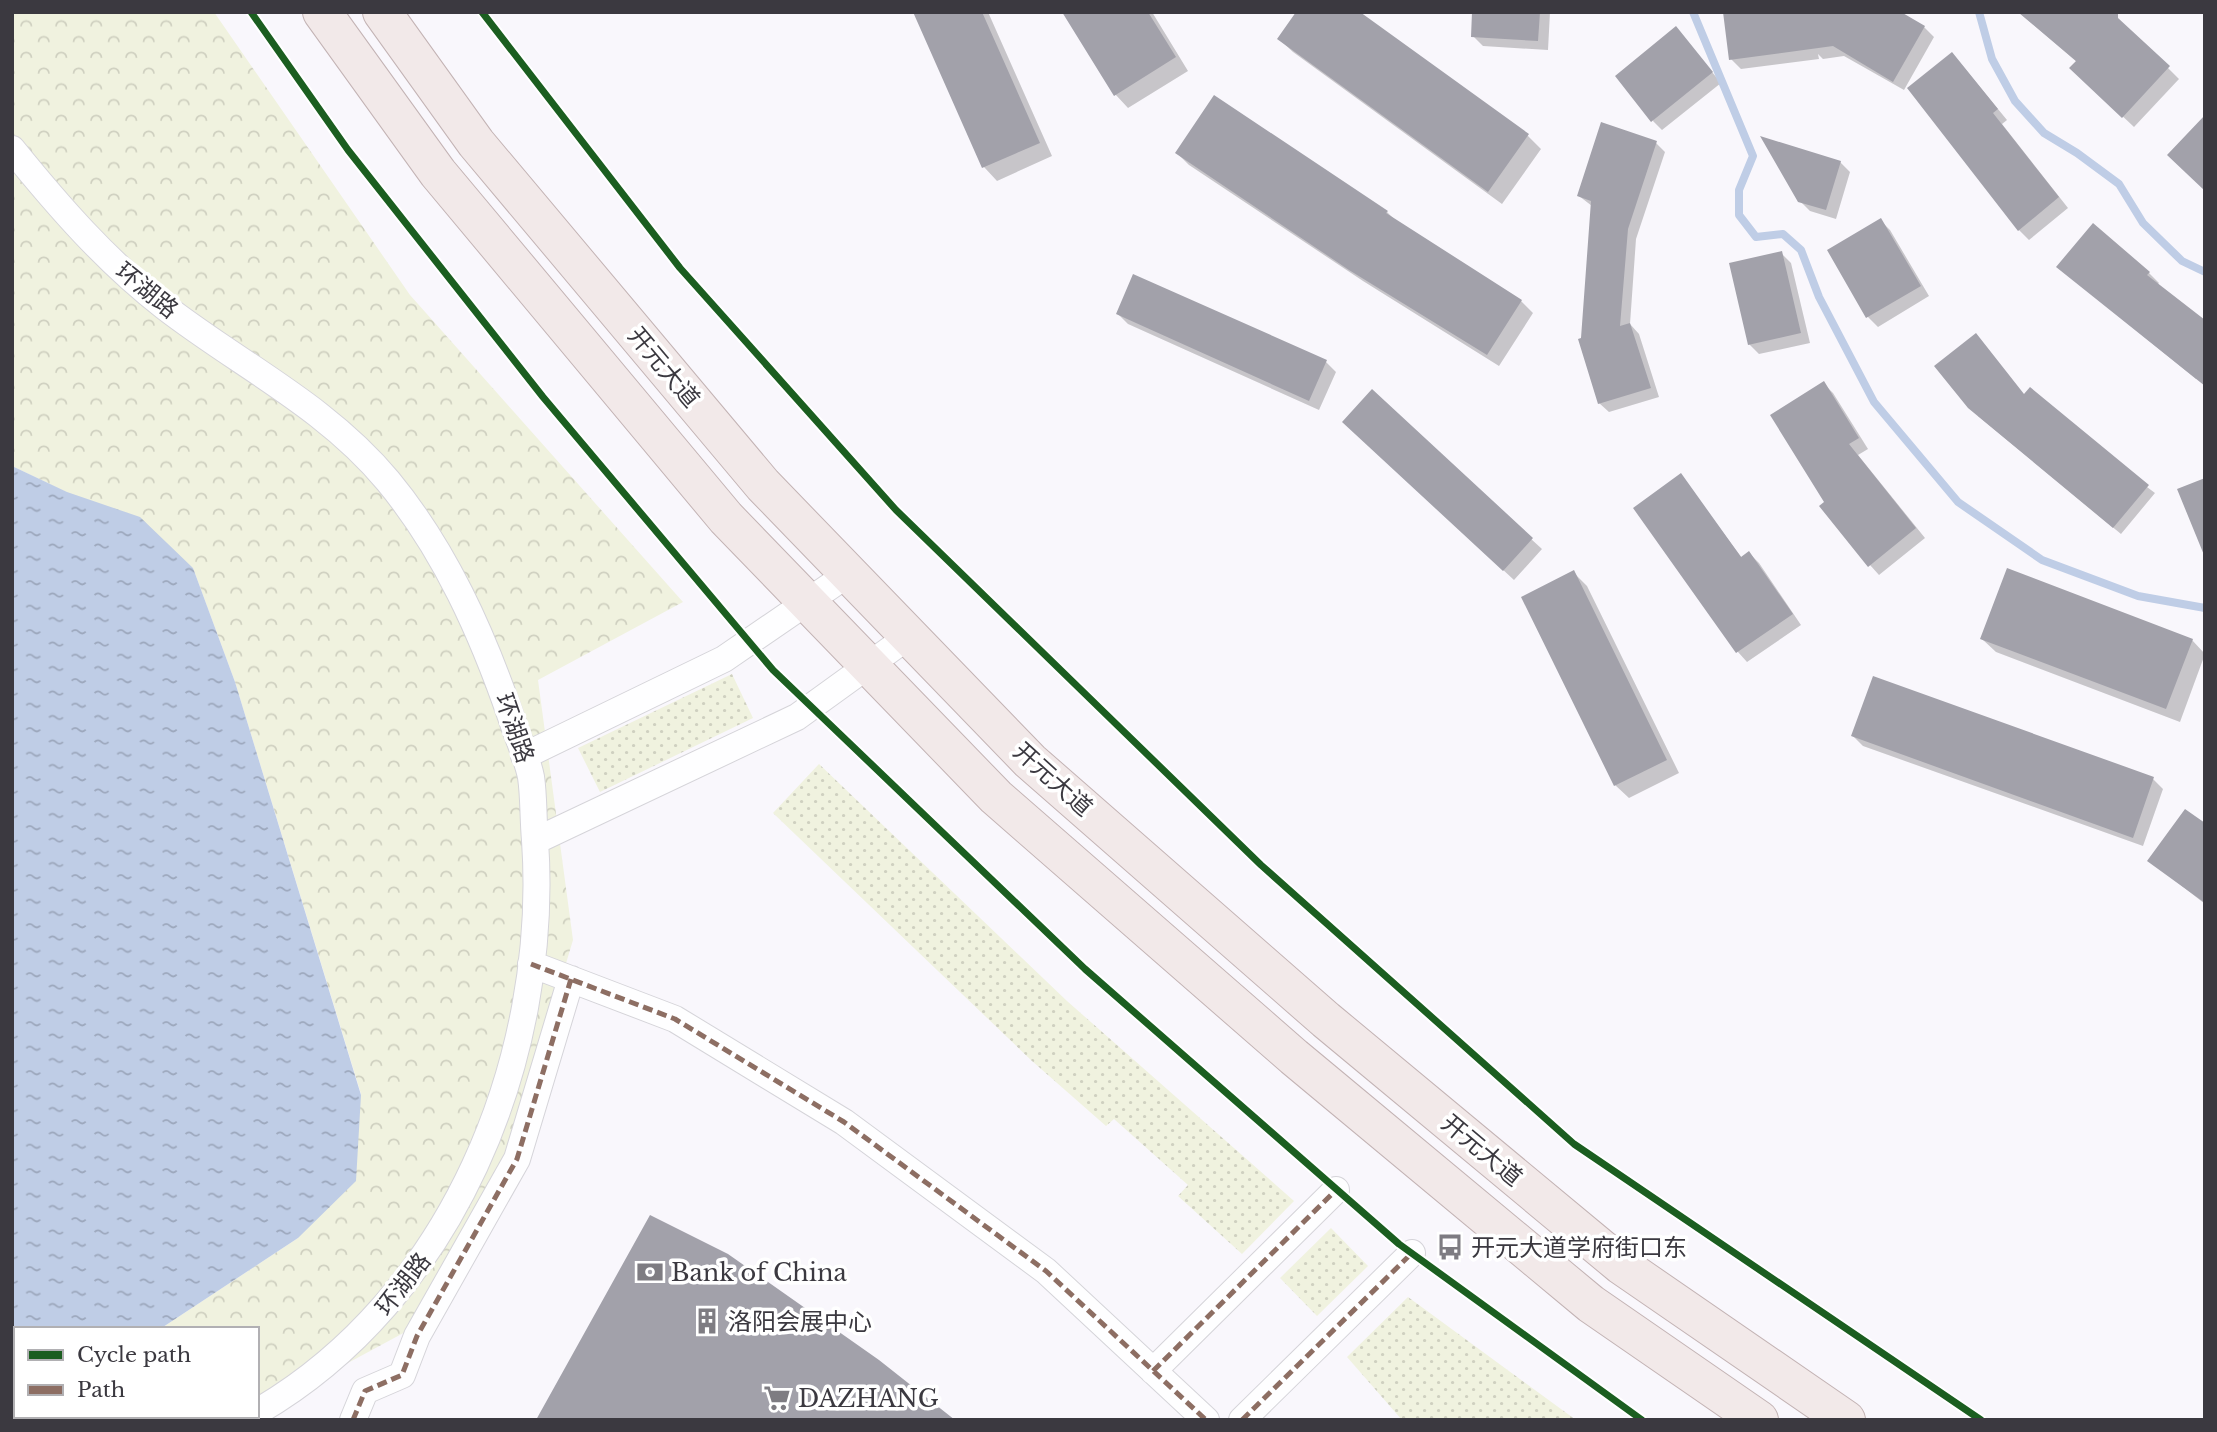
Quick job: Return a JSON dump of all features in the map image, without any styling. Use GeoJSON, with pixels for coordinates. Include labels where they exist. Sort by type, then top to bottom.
{"type":"FeatureCollection","features":[{"type":"Feature","properties":{"kind":"main road","name":"开元大道"},"geometry":{"type":"LineString","coordinates":[[322,12],[438,173],[726,518],[996,797],[1294,1057],[1591,1304],[1759,1420]]}},
{"type":"Feature","properties":{"kind":"main road","name":"开元大道"},"geometry":{"type":"LineString","coordinates":[[382,12],[494,164],[763,485],[1030,761],[1326,1020],[1621,1265],[1846,1420]]}},
{"type":"Feature","properties":{"kind":"street","name":"环湖路"},"geometry":{"type":"LineString","coordinates":[[12,149],[69,220],[123,273],[168,309],[330,421],[388,481],[446,564],[494,667],[531,775],[538,880],[531,964],[523,1023],[502,1100],[483,1146],[431,1248],[373,1322],[316,1373],[287,1409],[259,1412]]}},
{"type":"Feature","properties":{"kind":"street"},"geometry":{"type":"LineString","coordinates":[[524,756],[724,659],[848,574]]}},
{"type":"Feature","properties":{"kind":"street"},"geometry":{"type":"LineString","coordinates":[[535,841],[797,717],[909,636]]}},
{"type":"Feature","properties":{"kind":"street"},"geometry":{"type":"LineString","coordinates":[[531,964],[675,1019],[844,1122],[1046,1271],[1206,1420]]}},
{"type":"Feature","properties":{"kind":"street"},"geometry":{"type":"LineString","coordinates":[[353,1420],[365,1391],[402,1375],[417,1336],[517,1159],[571,979]]}},
{"type":"Feature","properties":{"kind":"street"},"geometry":{"type":"LineString","coordinates":[[1153,1371],[1336,1190]]}},
{"type":"Feature","properties":{"kind":"street"},"geometry":{"type":"LineString","coordinates":[[1242,1420],[1412,1253]]}},
{"type":"Feature","properties":{"kind":"green space"},"geometry":{"type":"Polygon","coordinates":[[[12,12],[214,12],[410,295],[683,602],[538,680],[573,940],[508,1157],[409,1330],[259,1411],[259,1327],[163,1327],[298,1238],[361,1094],[235,682],[193,568],[66,492],[12,466],[12,12]]]}},
{"type":"Feature","properties":{"kind":"green space"},"geometry":{"type":"Polygon","coordinates":[[[732,674],[753,718],[600,792],[578,748],[732,674]]]}},
{"type":"Feature","properties":{"kind":"green space"},"geometry":{"type":"Polygon","coordinates":[[[819,764],[1067,1001],[1294,1201],[1242,1254],[1178,1196],[1188,1185],[1114,1119],[1106,1126],[1032,1061],[773,813],[819,764]]]}},
{"type":"Feature","properties":{"kind":"green space"},"geometry":{"type":"Polygon","coordinates":[[[1331,1228],[1368,1266],[1317,1316],[1280,1278],[1331,1228]]]}},
{"type":"Feature","properties":{"kind":"green space"},"geometry":{"type":"Polygon","coordinates":[[[1408,1297],[1576,1420],[1402,1420],[1347,1357],[1408,1297]]]}},
{"type":"Feature","properties":{"kind":"green space"},"geometry":{"type":"Polygon","coordinates":[[[12,1385],[14,1418],[244,1418],[12,1420],[12,1385]]]}},
{"type":"Feature","properties":{"kind":"water"},"geometry":{"type":"Polygon","coordinates":[[[12,466],[67,492],[140,517],[193,568],[235,682],[361,1095],[356,1181],[298,1238],[163,1327],[14,1327],[12,1385],[12,466]]]}},
{"type":"Feature","properties":{"kind":"building"},"geometry":{"type":"Polygon","coordinates":[[[913,12],[982,12],[1040,143],[982,168],[913,12]]]}},
{"type":"Feature","properties":{"kind":"building"},"geometry":{"type":"Polygon","coordinates":[[[1062,12],[1148,12],[1176,57],[1114,96],[1062,12]]]}},
{"type":"Feature","properties":{"kind":"building"},"geometry":{"type":"Polygon","coordinates":[[[1296,12],[1360,12],[1529,134],[1488,192],[1277,39],[1296,12]]]}},
{"type":"Feature","properties":{"kind":"building"},"geometry":{"type":"Polygon","coordinates":[[[1472,12],[1540,12],[1538,41],[1471,37],[1472,12]]]}},
{"type":"Feature","properties":{"kind":"building"},"geometry":{"type":"Polygon","coordinates":[[[1723,12],[1901,12],[1925,26],[1893,82],[1833,46],[1729,60],[1723,12]]]}},
{"type":"Feature","properties":{"kind":"building"},"geometry":{"type":"Polygon","coordinates":[[[2018,12],[2118,12],[2118,18],[2170,66],[2122,118],[2069,68],[2076,61],[2018,12]]]}},
{"type":"Feature","properties":{"kind":"building"},"geometry":{"type":"Polygon","coordinates":[[[1676,26],[1713,72],[1651,122],[1615,76],[1676,26]]]}},
{"type":"Feature","properties":{"kind":"building"},"geometry":{"type":"Polygon","coordinates":[[[1952,52],[1998,109],[1993,113],[2059,197],[2018,231],[1907,88],[1952,52]]]}},
{"type":"Feature","properties":{"kind":"building"},"geometry":{"type":"Polygon","coordinates":[[[1214,95],[1388,211],[1386,213],[1522,300],[1487,355],[1349,270],[1175,153],[1214,95]]]}},
{"type":"Feature","properties":{"kind":"building"},"geometry":{"type":"Polygon","coordinates":[[[2205,115],[2205,191],[2167,155],[2205,115]]]}},
{"type":"Feature","properties":{"kind":"building"},"geometry":{"type":"Polygon","coordinates":[[[1601,122],[1657,141],[1628,229],[1620,326],[1630,323],[1651,388],[1598,404],[1578,339],[1581,338],[1591,201],[1577,196],[1601,122]]]}},
{"type":"Feature","properties":{"kind":"building"},"geometry":{"type":"Polygon","coordinates":[[[1760,136],[1841,161],[1826,210],[1798,202],[1760,136]]]}},
{"type":"Feature","properties":{"kind":"building"},"geometry":{"type":"Polygon","coordinates":[[[1881,218],[1921,286],[1866,318],[1827,250],[1881,218]]]}},
{"type":"Feature","properties":{"kind":"building"},"geometry":{"type":"Polygon","coordinates":[[[2093,223],[2150,272],[2147,275],[2205,320],[2205,386],[2056,267],[2093,223]]]}},
{"type":"Feature","properties":{"kind":"building"},"geometry":{"type":"Polygon","coordinates":[[[1782,251],[1801,333],[1748,345],[1729,263],[1782,251]]]}},
{"type":"Feature","properties":{"kind":"building"},"geometry":{"type":"Polygon","coordinates":[[[1133,274],[1327,360],[1309,401],[1116,314],[1133,274]]]}},
{"type":"Feature","properties":{"kind":"building"},"geometry":{"type":"Polygon","coordinates":[[[1976,333],[2024,394],[2030,387],[2149,485],[2113,528],[1968,408],[1934,366],[1976,333]]]}},
{"type":"Feature","properties":{"kind":"building"},"geometry":{"type":"Polygon","coordinates":[[[1824,381],[1859,438],[1849,444],[1916,528],[1868,567],[1819,506],[1824,502],[1770,415],[1824,381]]]}},
{"type":"Feature","properties":{"kind":"building"},"geometry":{"type":"Polygon","coordinates":[[[1372,389],[1533,538],[1503,571],[1342,422],[1372,389]]]}},
{"type":"Feature","properties":{"kind":"building"},"geometry":{"type":"Polygon","coordinates":[[[1681,473],[1741,557],[1749,551],[1793,614],[1736,653],[1633,508],[1681,473]]]}},
{"type":"Feature","properties":{"kind":"building"},"geometry":{"type":"Polygon","coordinates":[[[2205,478],[2205,554],[2204,555],[2177,489],[2205,478]]]}},
{"type":"Feature","properties":{"kind":"building"},"geometry":{"type":"Polygon","coordinates":[[[2007,568],[2193,639],[2166,709],[1980,639],[2007,568]]]}},
{"type":"Feature","properties":{"kind":"building"},"geometry":{"type":"Polygon","coordinates":[[[1574,570],[1667,760],[1614,786],[1521,597],[1574,570]]]}},
{"type":"Feature","properties":{"kind":"building"},"geometry":{"type":"Polygon","coordinates":[[[1873,676],[2154,777],[2133,838],[1851,736],[1873,676]]]}},
{"type":"Feature","properties":{"kind":"building"},"geometry":{"type":"Polygon","coordinates":[[[2185,809],[2205,823],[2205,903],[2147,861],[2185,809]]]}},
{"type":"Feature","properties":{"kind":"building","name":"洛阳会展中心"},"geometry":{"type":"Polygon","coordinates":[[[650,1215],[728,1254],[879,1360],[955,1420],[536,1420],[650,1215]]]}},
{"type":"Feature","properties":{"kind":"waterway"},"geometry":{"type":"LineString","coordinates":[[1693,12],[1753,156],[1739,190],[1739,215],[1756,237],[1783,234],[1801,250],[1819,297],[1874,402],[1958,502],[2042,560],[2138,596],[2205,608]]}},
{"type":"Feature","properties":{"kind":"waterway"},"geometry":{"type":"LineString","coordinates":[[1979,12],[1992,59],[2015,101],[2044,133],[2119,184],[2143,223],[2182,261],[2205,272]]}},
{"type":"Feature","properties":{"kind":"marked path"},"geometry":{"type":"LineString","coordinates":[[531,964],[675,1019],[844,1122],[1046,1271],[1206,1420]]}},
{"type":"Feature","properties":{"kind":"marked path"},"geometry":{"type":"LineString","coordinates":[[353,1420],[365,1391],[402,1375],[417,1336],[517,1159],[571,979]]}},
{"type":"Feature","properties":{"kind":"marked path"},"geometry":{"type":"LineString","coordinates":[[1153,1371],[1336,1190]]}},
{"type":"Feature","properties":{"kind":"marked path"},"geometry":{"type":"LineString","coordinates":[[1242,1420],[1412,1253]]}},
{"type":"Feature","properties":{"kind":"cycle path"},"geometry":{"type":"LineString","coordinates":[[251,12],[348,150],[543,397],[773,670],[1085,969],[1399,1244],[1642,1420]]}},
{"type":"Feature","properties":{"kind":"cycle path"},"geometry":{"type":"LineString","coordinates":[[482,12],[680,268],[896,510],[1261,865],[1574,1144],[1981,1420]]}},
{"type":"Feature","properties":{"kind":"place","name":"开元大道学府街口东"},"geometry":{"type":"Point","coordinates":[1450,1247]}},
{"type":"Feature","properties":{"kind":"place","name":"Bank of China"},"geometry":{"type":"Point","coordinates":[650,1272]}},
{"type":"Feature","properties":{"kind":"place","name":"洛阳会展中心"},"geometry":{"type":"Point","coordinates":[707,1321]}},
{"type":"Feature","properties":{"kind":"place","name":"DAZHANG"},"geometry":{"type":"Point","coordinates":[777,1398]}}]}
